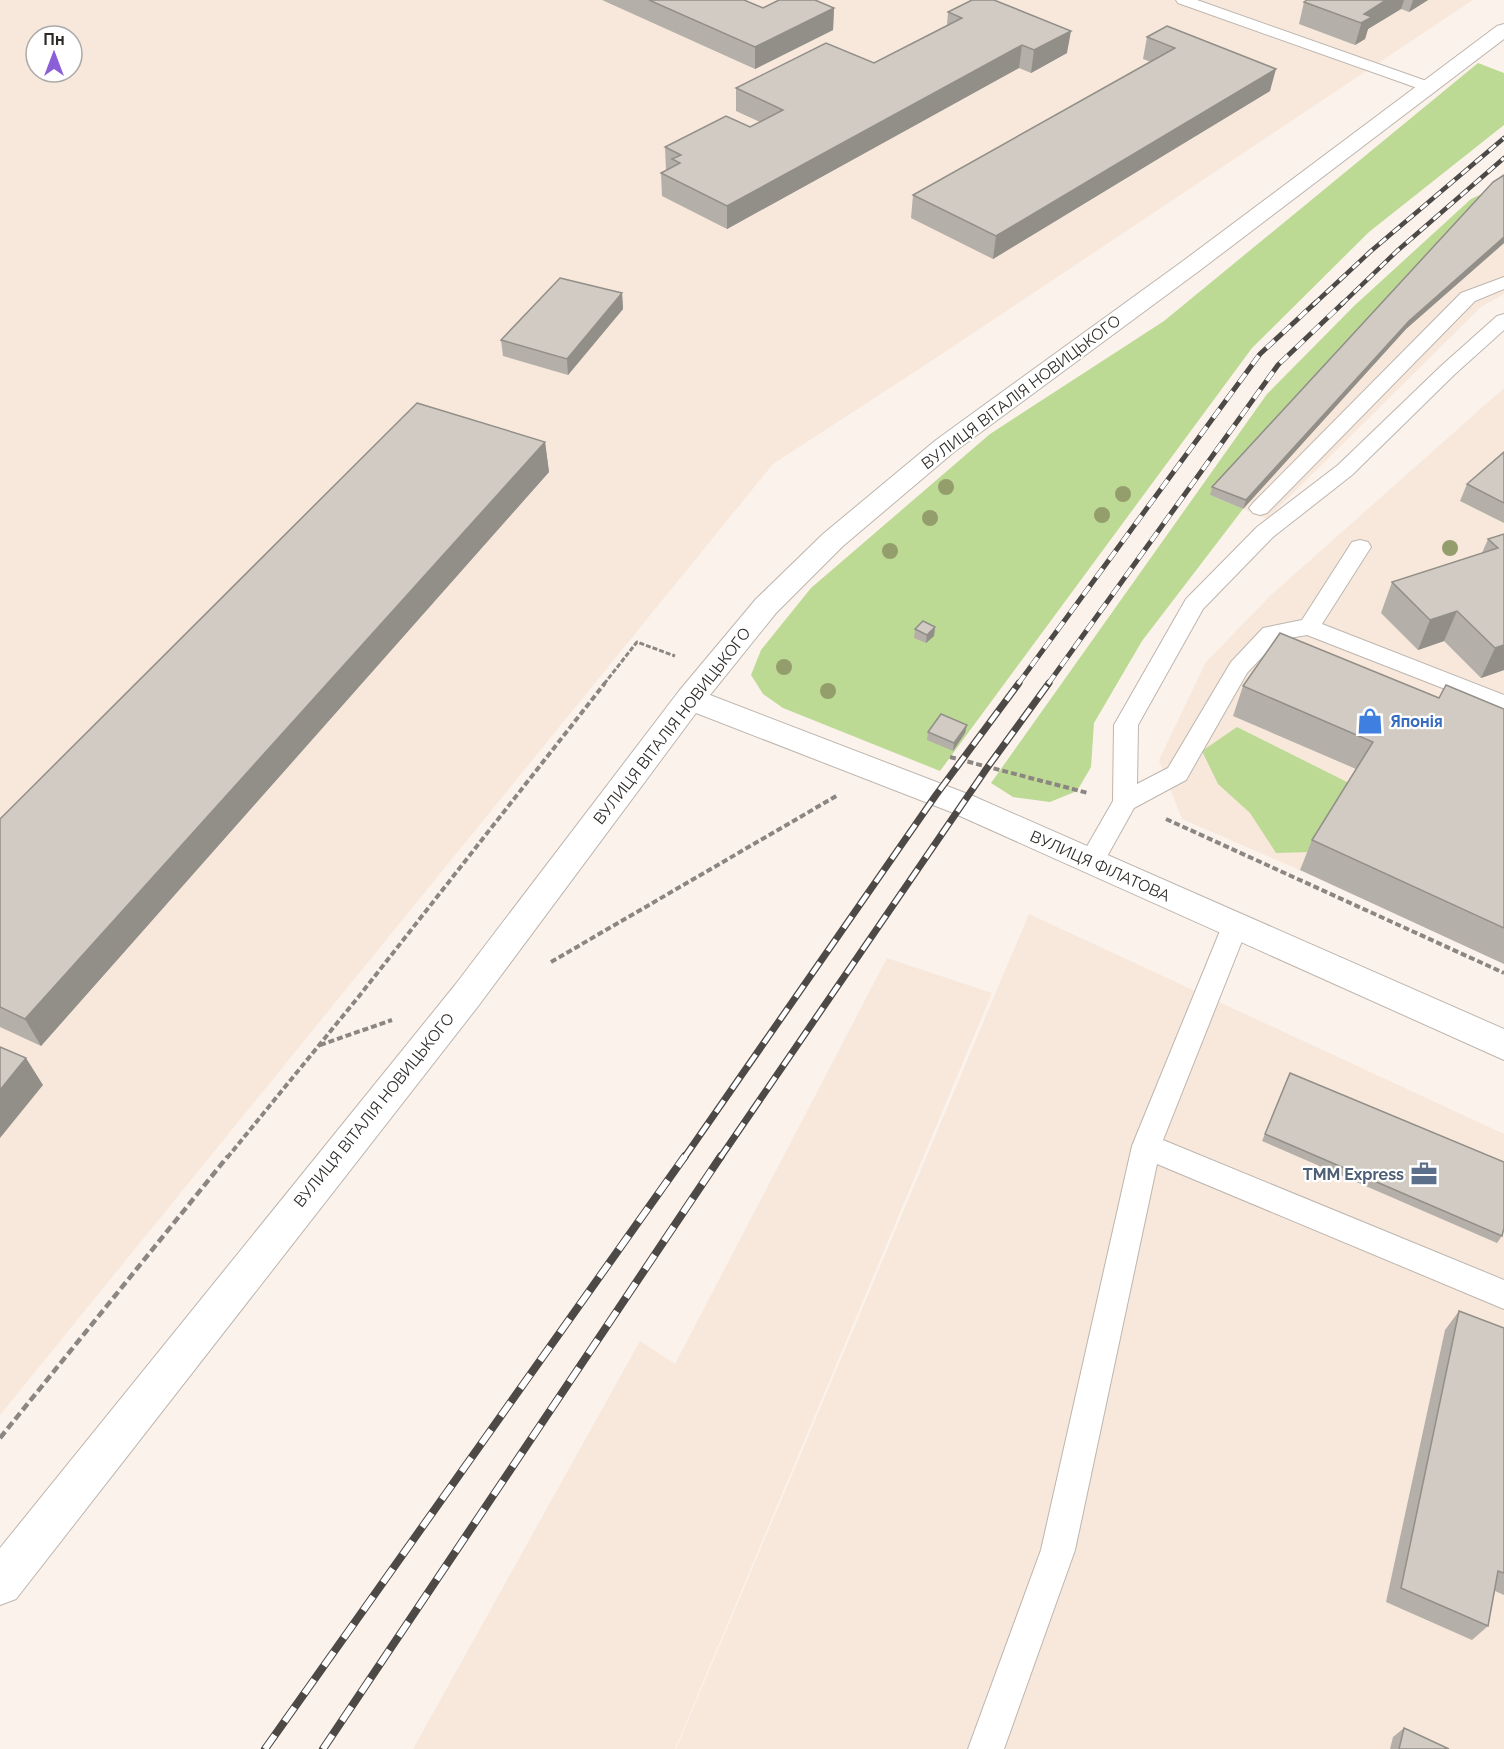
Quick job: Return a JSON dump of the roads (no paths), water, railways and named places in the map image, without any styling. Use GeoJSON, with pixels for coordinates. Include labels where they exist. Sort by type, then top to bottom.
{"type":"FeatureCollection","features":[{"type":"Feature","properties":{"kind":"street","name":"ВУЛИЦЯ ВІТАЛІЯ НОВИЦЬКОГО"},"geometry":{"type":"LineString","coordinates":[[0,1583],[467,994],[690,699],[766,606],[833,540],[945,446],[1504,30]]}},
{"type":"Feature","properties":{"kind":"street","name":"ВУЛИЦЯ ФІЛАТОВА"},"geometry":{"type":"LineString","coordinates":[[690,699],[962,804],[1504,1046]]}},
{"type":"Feature","properties":{"kind":"lane"},"geometry":{"type":"LineString","coordinates":[[1183,0],[1429,87]]}},
{"type":"Feature","properties":{"kind":"lane"},"geometry":{"type":"LineString","coordinates":[[1260,508],[1468,297],[1504,282]]}},
{"type":"Feature","properties":{"kind":"lane"},"geometry":{"type":"LineString","coordinates":[[1091,862],[1125,801],[1126,725],[1194,604],[1265,532],[1345,470],[1448,370],[1502,325]]}},
{"type":"Feature","properties":{"kind":"lane"},"geometry":{"type":"LineString","coordinates":[[1309,627],[1360,547]]}},
{"type":"Feature","properties":{"kind":"lane"},"geometry":{"type":"LineString","coordinates":[[1125,801],[1177,774],[1239,668],[1271,633],[1309,627],[1504,704]]}},
{"type":"Feature","properties":{"kind":"lane"},"geometry":{"type":"LineString","coordinates":[[986,1749],[1058,1550],[1146,1146],[1235,926]]}},
{"type":"Feature","properties":{"kind":"lane"},"geometry":{"type":"LineString","coordinates":[[1146,1146],[1504,1295]]}},
{"type":"Feature","properties":{"kind":"railway"},"geometry":{"type":"LineString","coordinates":[[1313,305],[1371,251],[1504,138]]}},
{"type":"Feature","properties":{"kind":"railway"},"geometry":{"type":"LineString","coordinates":[[1341,305],[1397,251],[1504,158]]}},
{"type":"Feature","properties":{"kind":"railway"},"geometry":{"type":"LineString","coordinates":[[1018,684],[1260,354],[1315,303]]}},
{"type":"Feature","properties":{"kind":"railway"},"geometry":{"type":"LineString","coordinates":[[1048,684],[1278,365],[1343,303]]}},
{"type":"Feature","properties":{"kind":"railway"},"geometry":{"type":"LineString","coordinates":[[684,1158],[936,795],[1019,683]]}},
{"type":"Feature","properties":{"kind":"railway"},"geometry":{"type":"LineString","coordinates":[[720,1158],[987,768],[1049,683]]}},
{"type":"Feature","properties":{"kind":"railway"},"geometry":{"type":"LineString","coordinates":[[265,1749],[685,1156]]}},
{"type":"Feature","properties":{"kind":"railway"},"geometry":{"type":"LineString","coordinates":[[323,1749],[721,1156]]}},
{"type":"Feature","properties":{"kind":"place","name":"Японія"},"geometry":{"type":"Point","coordinates":[1370,721]}},
{"type":"Feature","properties":{"kind":"place","name":"TMM Express"},"geometry":{"type":"Point","coordinates":[1424,1174]}}]}
